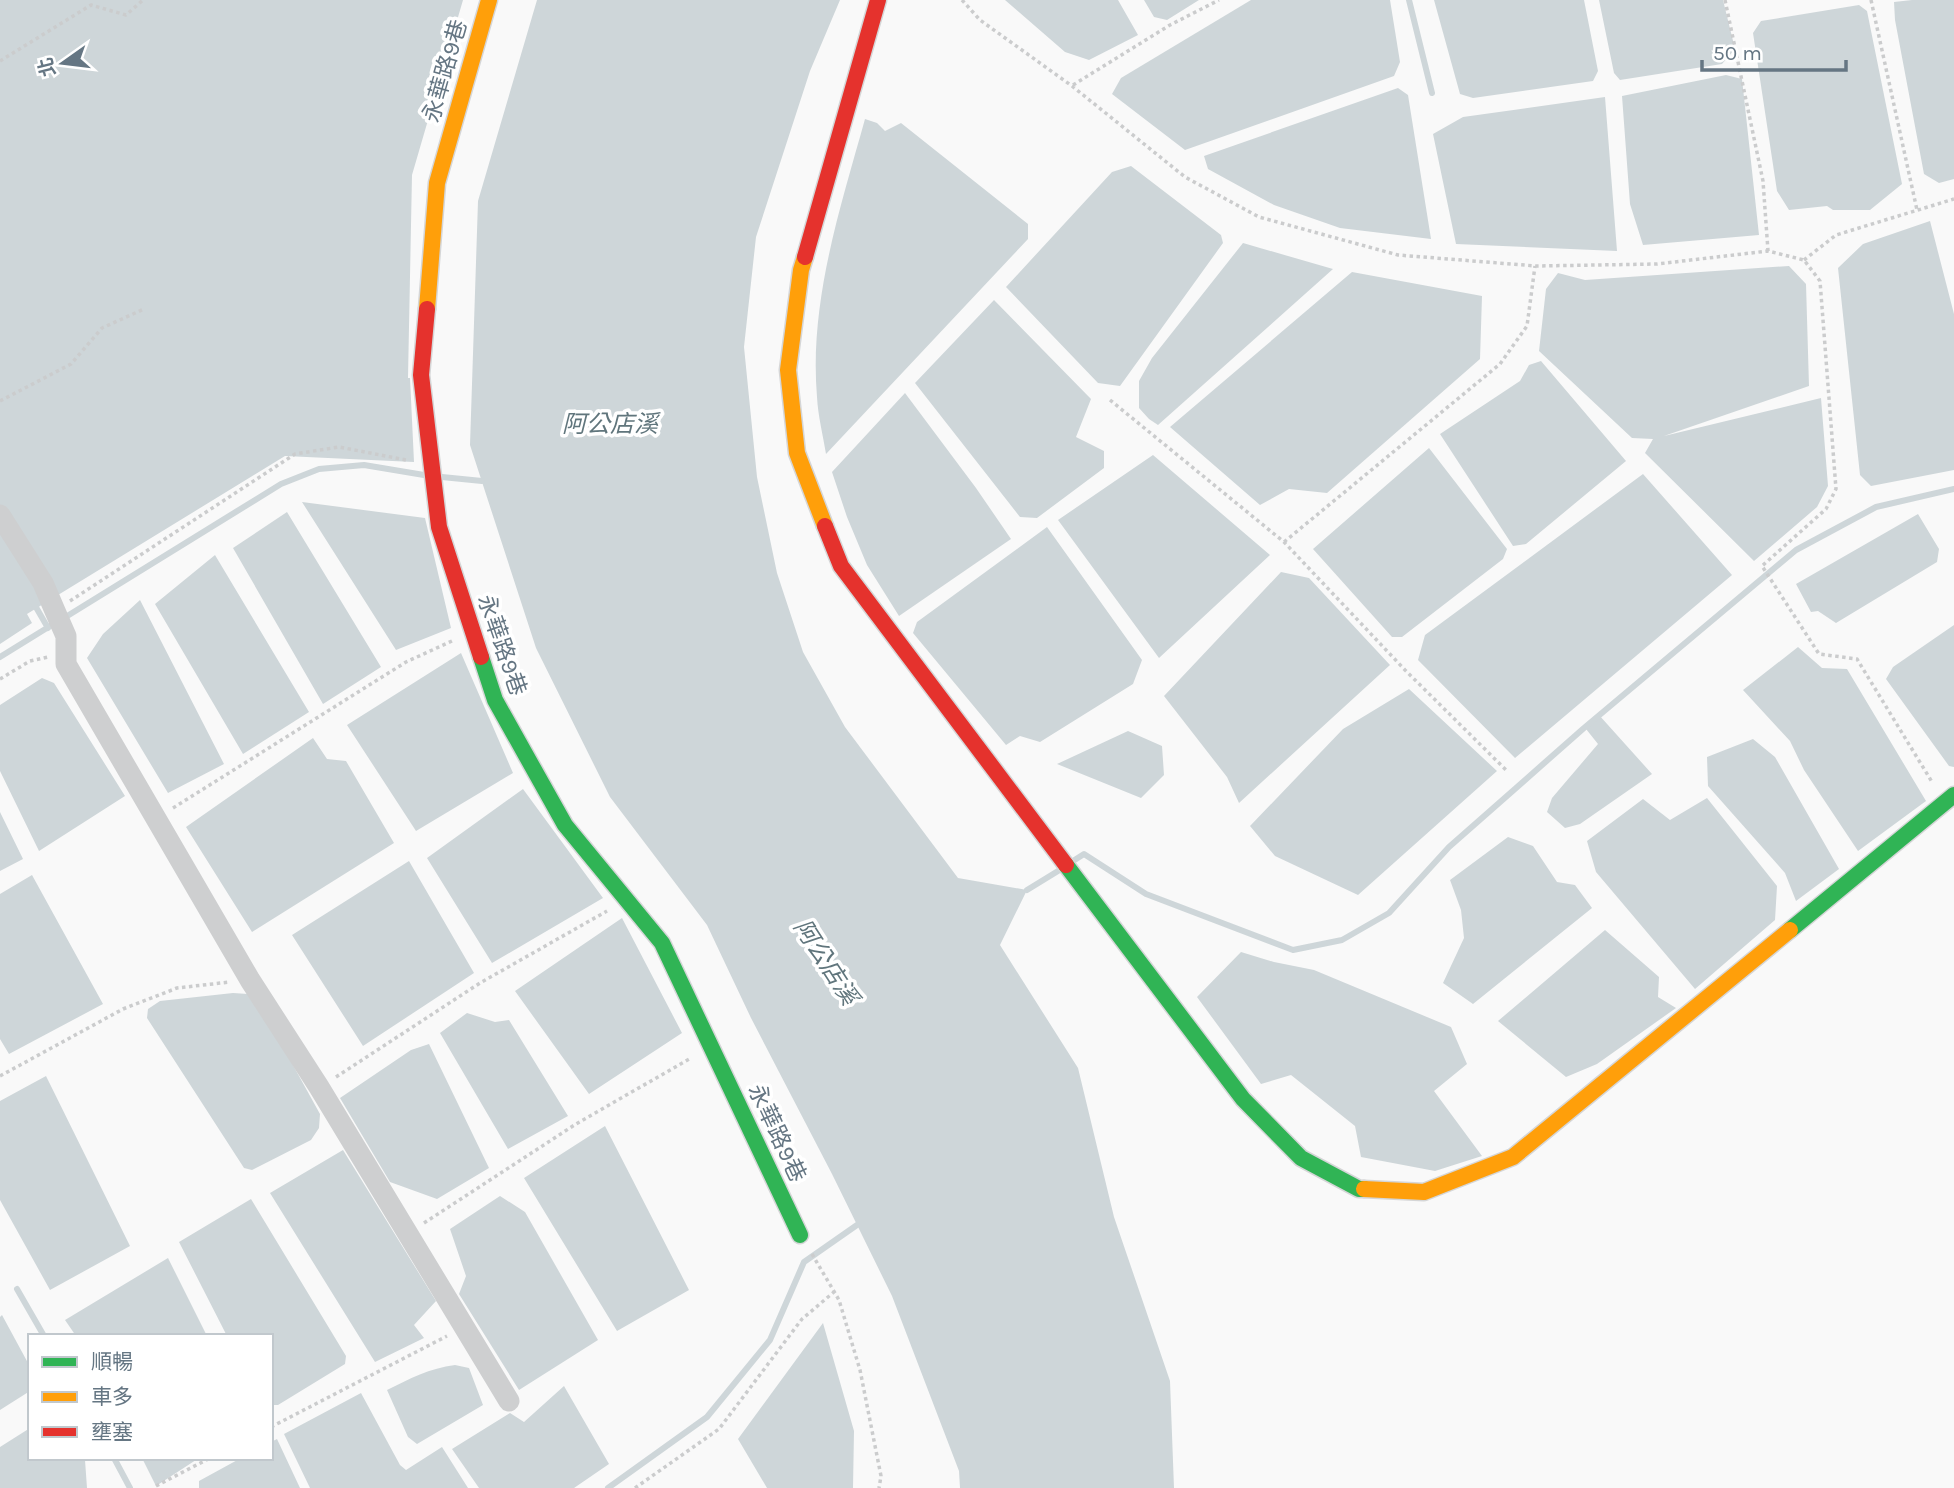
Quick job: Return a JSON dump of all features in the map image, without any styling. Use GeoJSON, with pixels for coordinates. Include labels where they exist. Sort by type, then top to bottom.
{"type":"FeatureCollection","features":[{"type":"Feature","properties":{"kind":"street","name":"永華路9巷"},"geometry":{"type":"LineString","coordinates":[[489,0],[437,183],[421,375],[439,527],[495,700],[565,825],[662,943],[800,1235]]}},
{"type":"Feature","properties":{"kind":"street"},"geometry":{"type":"LineString","coordinates":[[877,0],[801,270],[788,370],[797,453],[841,566],[1243,1098],[1301,1158],[1359,1189],[1424,1192],[1513,1157],[1658,1041],[1949,798]]}},
{"type":"Feature","properties":{"kind":"street"},"geometry":{"type":"LineString","coordinates":[[0,515],[43,583],[66,636],[66,664],[250,980],[319,1087],[509,1401]]}},
{"type":"Feature","properties":{"kind":"path"},"geometry":{"type":"LineString","coordinates":[[0,61],[91,5],[126,15],[143,0]]}},
{"type":"Feature","properties":{"kind":"path"},"geometry":{"type":"LineString","coordinates":[[962,0],[980,20],[1072,86],[1185,177],[1259,217],[1398,255],[1535,266],[1657,264],[1768,251],[1804,260],[1820,281],[1836,489],[1826,509],[1762,566],[1819,654],[1857,659],[1949,798]]}},
{"type":"Feature","properties":{"kind":"path"},"geometry":{"type":"LineString","coordinates":[[1072,86],[1170,25],[1219,0]]}},
{"type":"Feature","properties":{"kind":"path"},"geometry":{"type":"LineString","coordinates":[[1725,0],[1763,181],[1768,251]]}},
{"type":"Feature","properties":{"kind":"path"},"geometry":{"type":"LineString","coordinates":[[1871,0],[1917,210]]}},
{"type":"Feature","properties":{"kind":"path"},"geometry":{"type":"LineString","coordinates":[[1804,260],[1836,235],[1954,199]]}},
{"type":"Feature","properties":{"kind":"path"},"geometry":{"type":"LineString","coordinates":[[1284,542],[1500,364],[1527,326],[1535,266]]}},
{"type":"Feature","properties":{"kind":"path"},"geometry":{"type":"LineString","coordinates":[[0,401],[71,364],[102,328],[144,309]]}},
{"type":"Feature","properties":{"kind":"path"},"geometry":{"type":"LineString","coordinates":[[1110,400],[1284,542],[1405,670],[1507,771]]}},
{"type":"Feature","properties":{"kind":"path"},"geometry":{"type":"LineString","coordinates":[[55,611],[295,454],[339,447],[432,465]]}},
{"type":"Feature","properties":{"kind":"path"},"geometry":{"type":"LineString","coordinates":[[156,818],[406,662],[472,631]]}},
{"type":"Feature","properties":{"kind":"path"},"geometry":{"type":"LineString","coordinates":[[0,679],[30,661],[66,652]]}},
{"type":"Feature","properties":{"kind":"path"},"geometry":{"type":"LineString","coordinates":[[319,1087],[480,983],[627,900]]}},
{"type":"Feature","properties":{"kind":"path"},"geometry":{"type":"LineString","coordinates":[[1,1073],[123,1009],[177,988],[250,980]]}},
{"type":"Feature","properties":{"kind":"path"},"geometry":{"type":"LineString","coordinates":[[408,1234],[576,1124],[711,1046]]}},
{"type":"Feature","properties":{"kind":"path"},"geometry":{"type":"LineString","coordinates":[[800,1235],[839,1300],[860,1370],[881,1476],[880,1488]]}},
{"type":"Feature","properties":{"kind":"path"},"geometry":{"type":"LineString","coordinates":[[635,1488],[719,1429],[802,1319],[834,1292]]}},
{"type":"Feature","properties":{"kind":"path"},"geometry":{"type":"LineString","coordinates":[[273,1426],[464,1327]]}},
{"type":"Feature","properties":{"kind":"path"},"geometry":{"type":"LineString","coordinates":[[156,1486],[206,1460]]}},
{"type":"Feature","properties":{"kind":"water"},"geometry":{"type":"Polygon","coordinates":[[[0,0],[463,0],[412,175],[408,378],[414,462],[285,456],[27,614],[32,623],[0,644],[0,0]]]}},
{"type":"Feature","properties":{"kind":"water","name":"阿公店溪"},"geometry":{"type":"Polygon","coordinates":[[[537,0],[840,0],[810,71],[756,237],[744,347],[757,477],[777,573],[803,652],[845,727],[958,878],[1027,890],[1000,945],[1078,1068],[1114,1217],[1170,1381],[1174,1488],[960,1488],[959,1471],[892,1296],[751,1018],[707,925],[610,797],[536,648],[470,445],[478,201],[537,0]]]}},
{"type":"Feature","properties":{"kind":"water"},"geometry":{"type":"Polygon","coordinates":[[[1005,0],[1118,0],[1138,35],[1089,60],[1065,52],[1005,0]]]}},
{"type":"Feature","properties":{"kind":"water"},"geometry":{"type":"Polygon","coordinates":[[[1144,0],[1199,0],[1167,20],[1154,17],[1144,0]]]}},
{"type":"Feature","properties":{"kind":"water"},"geometry":{"type":"Polygon","coordinates":[[[1251,0],[1390,0],[1400,62],[1394,76],[1185,150],[1112,94],[1121,78],[1251,0]]]}},
{"type":"Feature","properties":{"kind":"water"},"geometry":{"type":"Polygon","coordinates":[[[1434,0],[1584,0],[1598,71],[1593,81],[1473,98],[1460,94],[1434,0]]]}},
{"type":"Feature","properties":{"kind":"water"},"geometry":{"type":"Polygon","coordinates":[[[1599,0],[1723,0],[1735,49],[1722,64],[1620,80],[1614,73],[1599,0]]]}},
{"type":"Feature","properties":{"kind":"water"},"geometry":{"type":"Polygon","coordinates":[[[1954,0],[1954,179],[1939,183],[1924,174],[1895,20],[1894,2],[1954,0]]]}},
{"type":"Feature","properties":{"kind":"water"},"geometry":{"type":"Polygon","coordinates":[[[1859,5],[1867,11],[1902,184],[1870,210],[1833,210],[1827,206],[1789,210],[1777,191],[1753,33],[1761,21],[1859,5]]]}},
{"type":"Feature","properties":{"kind":"water"},"geometry":{"type":"Polygon","coordinates":[[[1726,75],[1742,79],[1759,235],[1643,245],[1630,204],[1622,96],[1726,75]]]}},
{"type":"Feature","properties":{"kind":"water"},"geometry":{"type":"Polygon","coordinates":[[[1398,88],[1408,95],[1431,239],[1340,228],[1274,205],[1208,169],[1204,156],[1398,88]]]}},
{"type":"Feature","properties":{"kind":"water"},"geometry":{"type":"Polygon","coordinates":[[[1605,97],[1617,251],[1456,244],[1433,134],[1463,117],[1605,97]]]}},
{"type":"Feature","properties":{"kind":"water"},"geometry":{"type":"Polygon","coordinates":[[[865,119],[877,123],[885,131],[901,123],[1028,224],[1028,239],[826,454],[819,418],[816,361],[822,291],[865,119]]]}},
{"type":"Feature","properties":{"kind":"water"},"geometry":{"type":"Polygon","coordinates":[[[1131,166],[1221,235],[1223,243],[1120,386],[1098,383],[1006,287],[1112,172],[1131,166]]]}},
{"type":"Feature","properties":{"kind":"water"},"geometry":{"type":"Polygon","coordinates":[[[1930,221],[1954,314],[1954,470],[1871,486],[1860,475],[1838,268],[1863,244],[1930,221]]]}},
{"type":"Feature","properties":{"kind":"water"},"geometry":{"type":"Polygon","coordinates":[[[1243,243],[1333,269],[1158,425],[1139,408],[1139,381],[1152,358],[1243,243]]]}},
{"type":"Feature","properties":{"kind":"water"},"geometry":{"type":"Polygon","coordinates":[[[1789,266],[1806,284],[1809,386],[1664,436],[1821,398],[1828,486],[1817,507],[1754,561],[1645,453],[1653,439],[1632,438],[1539,351],[1546,289],[1558,273],[1585,280],[1789,266]]]}},
{"type":"Feature","properties":{"kind":"water"},"geometry":{"type":"Polygon","coordinates":[[[1352,272],[1482,296],[1480,359],[1327,493],[1289,489],[1260,505],[1170,427],[1352,272]]]}},
{"type":"Feature","properties":{"kind":"water"},"geometry":{"type":"Polygon","coordinates":[[[994,300],[1091,399],[1076,437],[1104,451],[1104,468],[1037,518],[1020,517],[915,383],[994,300]]]}},
{"type":"Feature","properties":{"kind":"water"},"geometry":{"type":"Polygon","coordinates":[[[1541,361],[1626,461],[1526,544],[1513,546],[1440,434],[1520,381],[1529,365],[1541,361]]]}},
{"type":"Feature","properties":{"kind":"water"},"geometry":{"type":"Polygon","coordinates":[[[905,393],[1011,539],[899,616],[867,565],[832,472],[905,393]]]}},
{"type":"Feature","properties":{"kind":"water"},"geometry":{"type":"Polygon","coordinates":[[[1429,448],[1507,549],[1503,559],[1402,637],[1392,637],[1313,549],[1429,448]]]}},
{"type":"Feature","properties":{"kind":"water"},"geometry":{"type":"Polygon","coordinates":[[[1153,455],[1270,555],[1159,658],[1058,520],[1153,455]]]}},
{"type":"Feature","properties":{"kind":"water"},"geometry":{"type":"Polygon","coordinates":[[[1643,474],[1732,575],[1515,758],[1418,660],[1425,635],[1643,474]]]}},
{"type":"Feature","properties":{"kind":"water"},"geometry":{"type":"Polygon","coordinates":[[[302,502],[425,518],[451,628],[396,650],[302,502]]]}},
{"type":"Feature","properties":{"kind":"water"},"geometry":{"type":"Polygon","coordinates":[[[287,512],[381,667],[323,704],[233,548],[287,512]]]}},
{"type":"Feature","properties":{"kind":"water"},"geometry":{"type":"Polygon","coordinates":[[[1918,514],[1939,549],[1937,562],[1836,623],[1818,611],[1811,612],[1796,584],[1918,514]]]}},
{"type":"Feature","properties":{"kind":"water"},"geometry":{"type":"Polygon","coordinates":[[[1047,527],[1142,660],[1133,684],[1040,742],[1020,736],[1006,745],[913,633],[917,622],[1047,527]]]}},
{"type":"Feature","properties":{"kind":"water"},"geometry":{"type":"Polygon","coordinates":[[[215,555],[309,712],[243,754],[155,604],[215,555]]]}},
{"type":"Feature","properties":{"kind":"water"},"geometry":{"type":"Polygon","coordinates":[[[1281,572],[1309,578],[1390,665],[1239,803],[1227,777],[1164,696],[1281,572]]]}},
{"type":"Feature","properties":{"kind":"water"},"geometry":{"type":"Polygon","coordinates":[[[140,600],[224,764],[168,793],[87,658],[103,634],[140,600]]]}},
{"type":"Feature","properties":{"kind":"water"},"geometry":{"type":"Polygon","coordinates":[[[1954,625],[1954,767],[1949,766],[1886,679],[1893,667],[1954,625]]]}},
{"type":"Feature","properties":{"kind":"water"},"geometry":{"type":"Polygon","coordinates":[[[1798,647],[1822,668],[1847,669],[1926,801],[1858,851],[1804,770],[1790,741],[1743,690],[1798,647]]]}},
{"type":"Feature","properties":{"kind":"water"},"geometry":{"type":"Polygon","coordinates":[[[461,653],[513,773],[416,831],[347,725],[461,653]]]}},
{"type":"Feature","properties":{"kind":"water"},"geometry":{"type":"Polygon","coordinates":[[[42,678],[54,683],[125,796],[39,851],[0,771],[0,705],[42,678]]]}},
{"type":"Feature","properties":{"kind":"water"},"geometry":{"type":"Polygon","coordinates":[[[1409,689],[1497,771],[1358,895],[1275,856],[1250,826],[1343,729],[1409,689]]]}},
{"type":"Feature","properties":{"kind":"water"},"geometry":{"type":"Polygon","coordinates":[[[1599,715],[1652,774],[1580,824],[1565,828],[1547,812],[1552,798],[1598,744],[1586,729],[1599,715]]]}},
{"type":"Feature","properties":{"kind":"water"},"geometry":{"type":"Polygon","coordinates":[[[1128,731],[1162,746],[1164,775],[1141,798],[1057,764],[1128,731]]]}},
{"type":"Feature","properties":{"kind":"water"},"geometry":{"type":"Polygon","coordinates":[[[313,738],[327,759],[346,761],[394,843],[252,932],[186,827],[313,738]]]}},
{"type":"Feature","properties":{"kind":"water"},"geometry":{"type":"Polygon","coordinates":[[[1753,739],[1775,757],[1839,869],[1796,901],[1785,873],[1708,786],[1707,757],[1753,739]]]}},
{"type":"Feature","properties":{"kind":"water"},"geometry":{"type":"Polygon","coordinates":[[[523,789],[603,898],[492,963],[427,858],[523,789]]]}},
{"type":"Feature","properties":{"kind":"water"},"geometry":{"type":"Polygon","coordinates":[[[1707,798],[1777,886],[1775,920],[1695,989],[1596,872],[1587,841],[1643,799],[1670,820],[1707,798]]]}},
{"type":"Feature","properties":{"kind":"water"},"geometry":{"type":"Polygon","coordinates":[[[0,812],[23,859],[0,871],[0,812]]]}},
{"type":"Feature","properties":{"kind":"water"},"geometry":{"type":"Polygon","coordinates":[[[1508,837],[1533,846],[1557,882],[1575,885],[1592,908],[1473,1004],[1443,983],[1464,938],[1461,910],[1450,880],[1508,837]]]}},
{"type":"Feature","properties":{"kind":"water"},"geometry":{"type":"Polygon","coordinates":[[[409,861],[474,973],[363,1046],[292,935],[409,861]]]}},
{"type":"Feature","properties":{"kind":"water"},"geometry":{"type":"Polygon","coordinates":[[[32,875],[103,1004],[9,1054],[0,1039],[0,894],[32,875]]]}},
{"type":"Feature","properties":{"kind":"water"},"geometry":{"type":"Polygon","coordinates":[[[622,918],[682,1033],[589,1094],[515,991],[622,918]]]}},
{"type":"Feature","properties":{"kind":"water"},"geometry":{"type":"Polygon","coordinates":[[[1605,930],[1659,977],[1658,997],[1676,1008],[1597,1064],[1566,1077],[1498,1021],[1605,930]]]}},
{"type":"Feature","properties":{"kind":"water"},"geometry":{"type":"Polygon","coordinates":[[[1241,952],[1314,970],[1451,1027],[1467,1064],[1434,1091],[1482,1156],[1435,1171],[1361,1157],[1355,1126],[1291,1075],[1261,1084],[1197,997],[1241,952]]]}},
{"type":"Feature","properties":{"kind":"water"},"geometry":{"type":"Polygon","coordinates":[[[233,993],[248,994],[262,1009],[320,1114],[319,1128],[311,1140],[252,1170],[244,1168],[147,1018],[148,1009],[160,1001],[233,993]]]}},
{"type":"Feature","properties":{"kind":"water"},"geometry":{"type":"Polygon","coordinates":[[[467,1013],[495,1022],[509,1020],[568,1116],[508,1149],[440,1033],[467,1013]]]}},
{"type":"Feature","properties":{"kind":"water"},"geometry":{"type":"Polygon","coordinates":[[[429,1044],[489,1168],[437,1199],[390,1182],[340,1098],[411,1050],[429,1044]]]}},
{"type":"Feature","properties":{"kind":"water"},"geometry":{"type":"Polygon","coordinates":[[[46,1076],[130,1246],[50,1290],[0,1200],[0,1101],[46,1076]]]}},
{"type":"Feature","properties":{"kind":"water"},"geometry":{"type":"Polygon","coordinates":[[[605,1126],[689,1290],[617,1331],[524,1178],[605,1126]]]}},
{"type":"Feature","properties":{"kind":"water"},"geometry":{"type":"Polygon","coordinates":[[[343,1150],[436,1301],[414,1325],[424,1338],[375,1362],[270,1193],[343,1150]]]}},
{"type":"Feature","properties":{"kind":"water"},"geometry":{"type":"Polygon","coordinates":[[[500,1196],[525,1212],[598,1340],[519,1390],[459,1294],[466,1276],[450,1229],[500,1196]]]}},
{"type":"Feature","properties":{"kind":"water"},"geometry":{"type":"Polygon","coordinates":[[[251,1199],[346,1356],[345,1364],[278,1405],[273,1405],[273,1334],[226,1334],[179,1242],[251,1199]]]}},
{"type":"Feature","properties":{"kind":"water"},"geometry":{"type":"Polygon","coordinates":[[[168,1258],[206,1334],[75,1334],[65,1320],[168,1258]]]}},
{"type":"Feature","properties":{"kind":"water"},"geometry":{"type":"Polygon","coordinates":[[[2,1315],[28,1363],[28,1392],[0,1410],[2,1315]]]}},
{"type":"Feature","properties":{"kind":"water"},"geometry":{"type":"Polygon","coordinates":[[[823,1323],[854,1431],[853,1488],[767,1488],[738,1439],[823,1323]]]}},
{"type":"Feature","properties":{"kind":"water"},"geometry":{"type":"Polygon","coordinates":[[[455,1365],[469,1368],[483,1405],[417,1444],[408,1437],[387,1390],[428,1371],[455,1365]]]}},
{"type":"Feature","properties":{"kind":"water"},"geometry":{"type":"Polygon","coordinates":[[[564,1386],[609,1464],[574,1488],[479,1488],[452,1449],[510,1413],[524,1422],[564,1386]]]}},
{"type":"Feature","properties":{"kind":"water"},"geometry":{"type":"Polygon","coordinates":[[[361,1393],[400,1465],[406,1470],[442,1447],[468,1488],[310,1488],[284,1434],[361,1393]]]}},
{"type":"Feature","properties":{"kind":"water"},"geometry":{"type":"Polygon","coordinates":[[[28,1429],[28,1460],[85,1460],[87,1488],[0,1488],[0,1447],[28,1429]]]}},
{"type":"Feature","properties":{"kind":"water"},"geometry":{"type":"Polygon","coordinates":[[[277,1439],[300,1488],[199,1488],[199,1481],[237,1460],[273,1460],[273,1441],[277,1439]]]}},
{"type":"Feature","properties":{"kind":"water"},"geometry":{"type":"Polygon","coordinates":[[[143,1460],[196,1460],[156,1486],[143,1460]]]}},
{"type":"Feature","properties":{"kind":"waterway"},"geometry":{"type":"LineString","coordinates":[[1409,0],[1432,93]]}},
{"type":"Feature","properties":{"kind":"waterway"},"geometry":{"type":"LineString","coordinates":[[64,618],[281,484],[319,469],[364,465],[424,475]]}},
{"type":"Feature","properties":{"kind":"waterway"},"geometry":{"type":"LineString","coordinates":[[442,477],[482,481]]}},
{"type":"Feature","properties":{"kind":"waterway"},"geometry":{"type":"LineString","coordinates":[[1073,861],[1084,854],[1146,894],[1293,950],[1342,940],[1389,913],[1449,847],[1584,728],[1796,550],[1876,507],[1954,489]]}},
{"type":"Feature","properties":{"kind":"waterway"},"geometry":{"type":"LineString","coordinates":[[33,602],[48,628]]}},
{"type":"Feature","properties":{"kind":"waterway"},"geometry":{"type":"LineString","coordinates":[[0,657],[55,623]]}},
{"type":"Feature","properties":{"kind":"waterway"},"geometry":{"type":"LineString","coordinates":[[1027,890],[1058,871]]}},
{"type":"Feature","properties":{"kind":"waterway"},"geometry":{"type":"LineString","coordinates":[[608,1488],[707,1417],[770,1340],[804,1262],[857,1225]]}},
{"type":"Feature","properties":{"kind":"waterway"},"geometry":{"type":"LineString","coordinates":[[17,1289],[43,1334]]}},
{"type":"Feature","properties":{"kind":"waterway"},"geometry":{"type":"LineString","coordinates":[[115,1460],[130,1488]]}},
{"type":"Feature","properties":{"kind":"traffic: fast"},"geometry":{"type":"LineString","coordinates":[[481,657],[495,700],[565,825],[662,943],[800,1235]]}},
{"type":"Feature","properties":{"kind":"traffic: fast"},"geometry":{"type":"LineString","coordinates":[[1790,930],[1954,795]]}},
{"type":"Feature","properties":{"kind":"traffic: fast"},"geometry":{"type":"LineString","coordinates":[[1066,865],[1243,1099],[1301,1158],[1359,1189],[1364,1189]]}},
{"type":"Feature","properties":{"kind":"traffic: slow"},"geometry":{"type":"LineString","coordinates":[[427,309],[437,183],[489,0]]}},
{"type":"Feature","properties":{"kind":"traffic: slow"},"geometry":{"type":"LineString","coordinates":[[805,257],[788,370],[797,453],[825,526]]}},
{"type":"Feature","properties":{"kind":"traffic: slow"},"geometry":{"type":"LineString","coordinates":[[1364,1189],[1424,1192],[1513,1157],[1790,930]]}},
{"type":"Feature","properties":{"kind":"traffic: jam"},"geometry":{"type":"LineString","coordinates":[[805,257],[878,0]]}},
{"type":"Feature","properties":{"kind":"traffic: jam"},"geometry":{"type":"LineString","coordinates":[[427,309],[421,375],[439,527],[481,657]]}},
{"type":"Feature","properties":{"kind":"traffic: jam"},"geometry":{"type":"LineString","coordinates":[[825,526],[841,566],[1066,865]]}}]}
